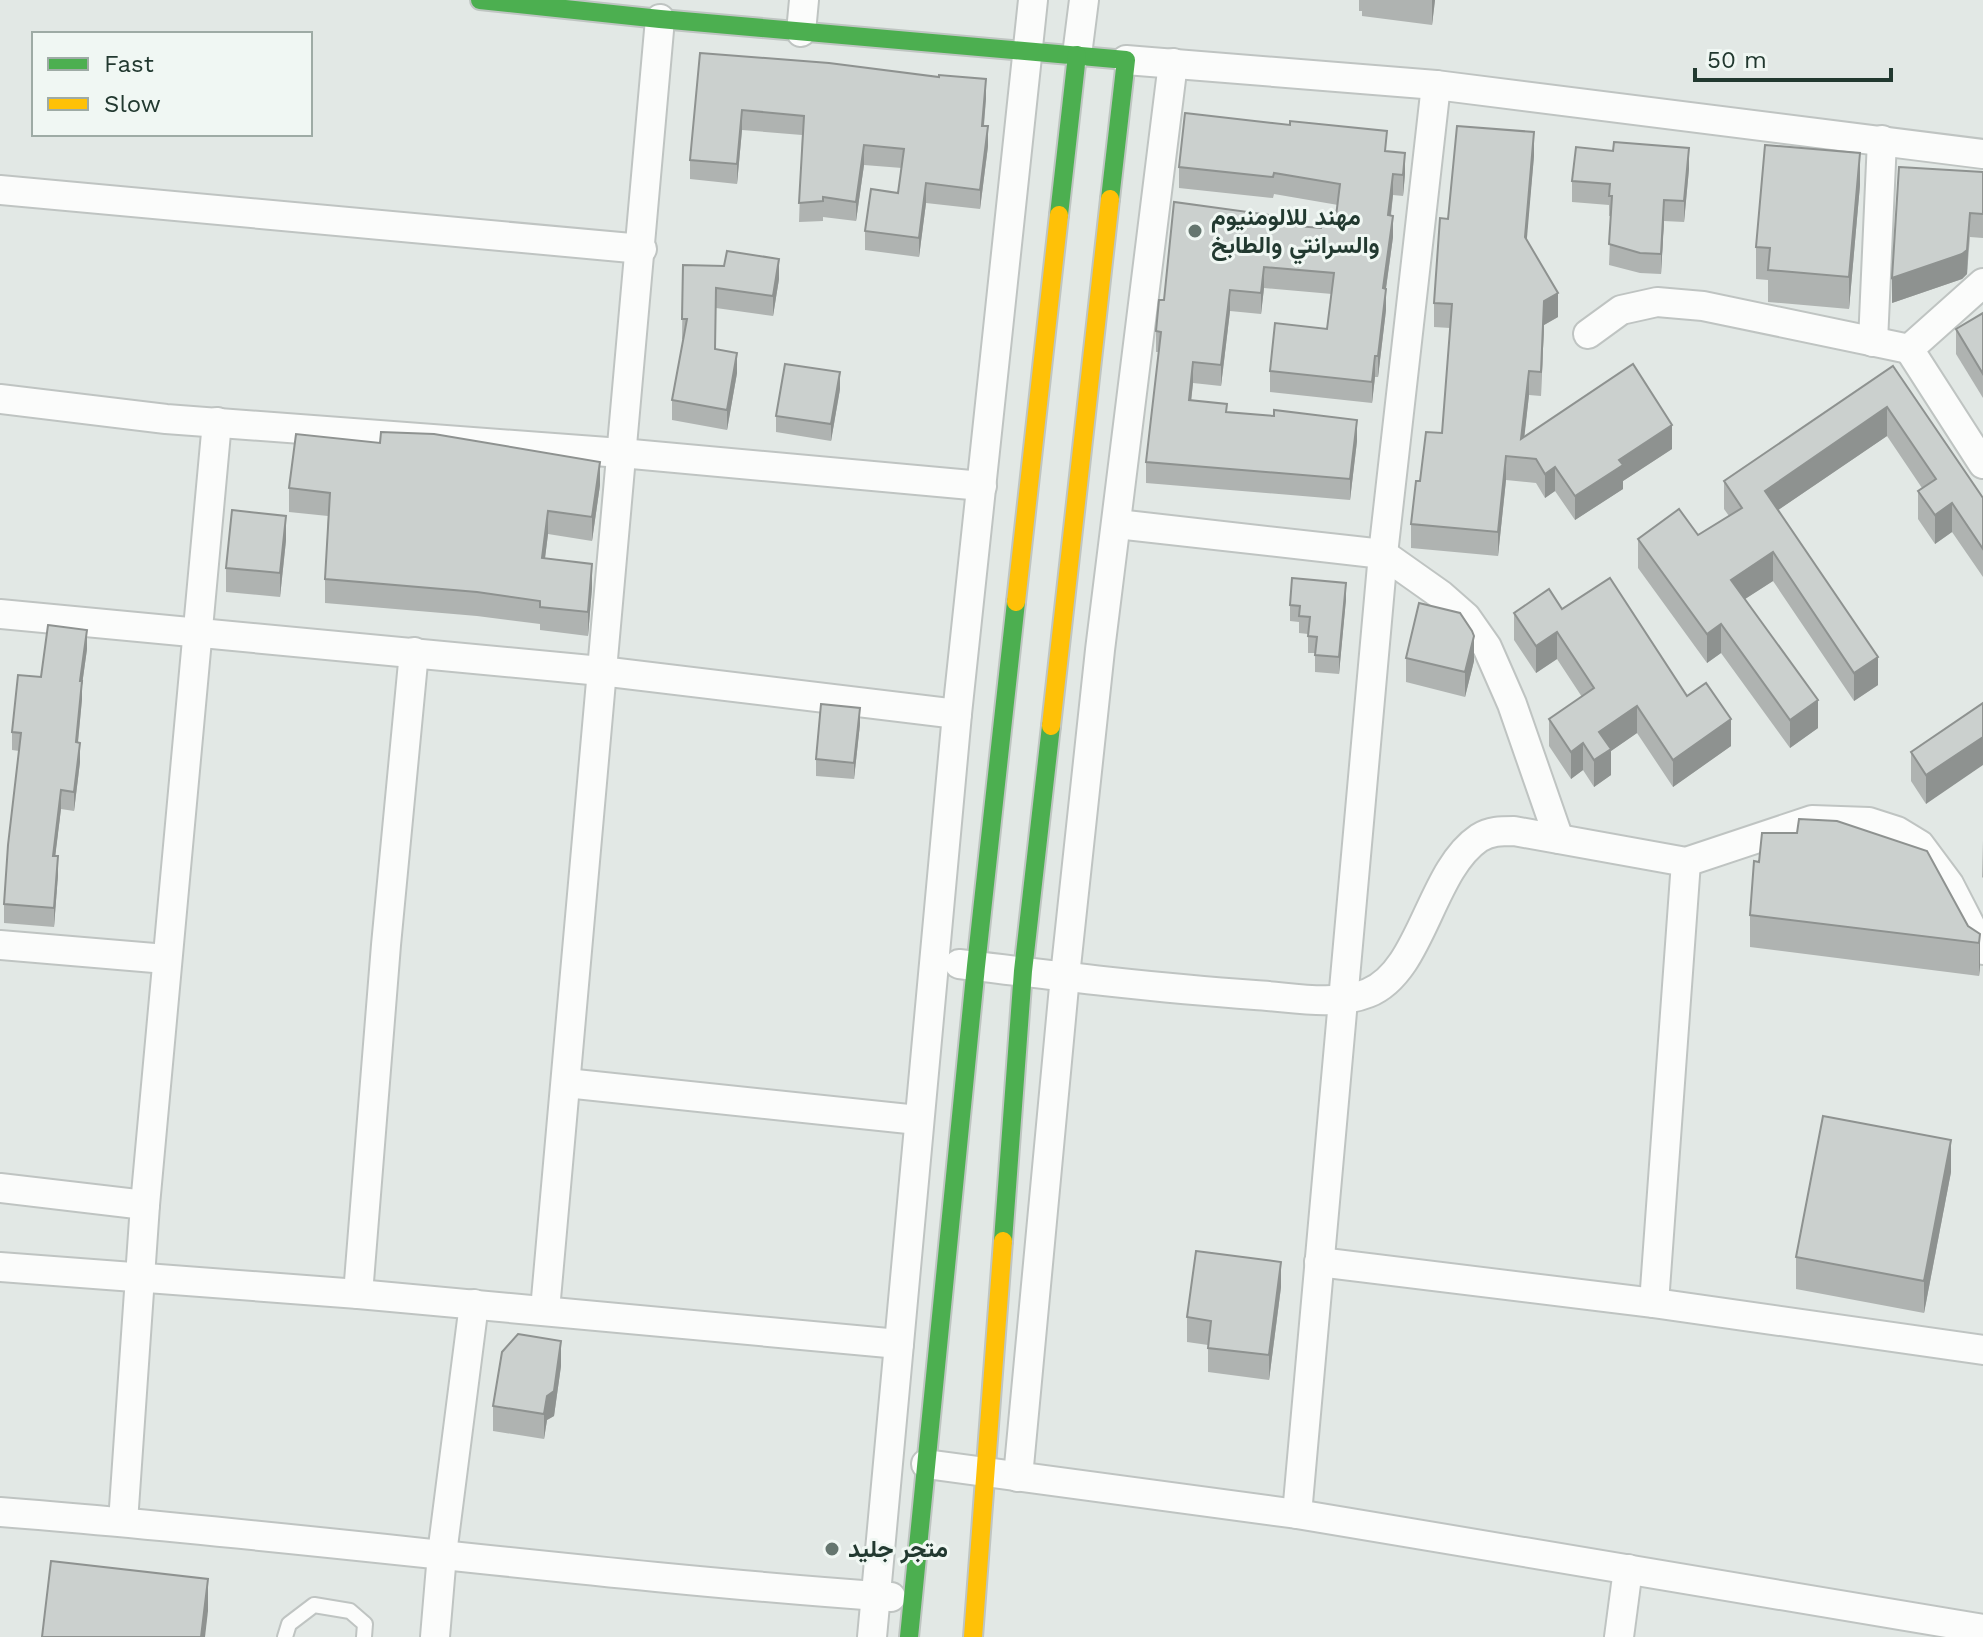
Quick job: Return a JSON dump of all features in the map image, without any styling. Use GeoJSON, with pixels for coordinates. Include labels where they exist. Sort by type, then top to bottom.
{"type":"FeatureCollection","features":[{"type":"Feature","properties":{"kind":"street"},"geometry":{"type":"LineString","coordinates":[[480,0],[801,32],[1436,85],[1983,154]]}},
{"type":"Feature","properties":{"kind":"street"},"geometry":{"type":"LineString","coordinates":[[801,32],[804,0]]}},
{"type":"Feature","properties":{"kind":"street"},"geometry":{"type":"LineString","coordinates":[[872,1637],[957,714],[1033,0]]}},
{"type":"Feature","properties":{"kind":"street"},"geometry":{"type":"LineString","coordinates":[[909,1637],[976,966],[1084,0]]}},
{"type":"Feature","properties":{"kind":"street"},"geometry":{"type":"LineString","coordinates":[[545,1310],[601,671],[642,249],[660,19]]}},
{"type":"Feature","properties":{"kind":"street"},"geometry":{"type":"LineString","coordinates":[[973,1637],[1023,971],[1126,60]]}},
{"type":"Feature","properties":{"kind":"street"},"geometry":{"type":"LineString","coordinates":[[1018,1477],[1065,976],[1099,665],[1173,63]]}},
{"type":"Feature","properties":{"kind":"street"},"geometry":{"type":"LineString","coordinates":[[1297,1514],[1383,554],[1436,85]]}},
{"type":"Feature","properties":{"kind":"street"},"geometry":{"type":"LineString","coordinates":[[1873,342],[1882,140]]}},
{"type":"Feature","properties":{"kind":"street"},"geometry":{"type":"LineString","coordinates":[[0,190],[642,249]]}},
{"type":"Feature","properties":{"kind":"street"},"geometry":{"type":"LineString","coordinates":[[1909,349],[1983,283]]}},
{"type":"Feature","properties":{"kind":"street"},"geometry":{"type":"LineString","coordinates":[[1588,334],[1621,310],[1657,302],[1703,306],[1909,349],[1983,464]]}},
{"type":"Feature","properties":{"kind":"street"},"geometry":{"type":"LineString","coordinates":[[0,399],[166,419],[621,453],[982,486]]}},
{"type":"Feature","properties":{"kind":"street"},"geometry":{"type":"LineString","coordinates":[[123,1522],[166,959],[217,422]]}},
{"type":"Feature","properties":{"kind":"street"},"geometry":{"type":"LineString","coordinates":[[1117,524],[1383,554],[1441,595],[1466,617],[1487,647],[1512,704],[1559,839]]}},
{"type":"Feature","properties":{"kind":"street"},"geometry":{"type":"LineString","coordinates":[[0,614],[601,671],[957,714]]}},
{"type":"Feature","properties":{"kind":"street"},"geometry":{"type":"LineString","coordinates":[[358,1294],[386,945],[414,652]]}},
{"type":"Feature","properties":{"kind":"street"},"geometry":{"type":"LineString","coordinates":[[935,961],[1177,989],[1343,1001],[1370,993],[1387,983],[1401,965],[1447,877],[1465,850],[1494,831],[1514,831],[1686,862],[1812,820],[1869,822],[1897,831],[1920,845],[1949,884],[1983,950]]}},
{"type":"Feature","properties":{"kind":"street"},"geometry":{"type":"LineString","coordinates":[[1654,1303],[1686,862]]}},
{"type":"Feature","properties":{"kind":"street"},"geometry":{"type":"LineString","coordinates":[[0,945],[166,959]]}},
{"type":"Feature","properties":{"kind":"street"},"geometry":{"type":"LineString","coordinates":[[566,1083],[918,1120]]}},
{"type":"Feature","properties":{"kind":"street"},"geometry":{"type":"LineString","coordinates":[[0,1188],[145,1205]]}},
{"type":"Feature","properties":{"kind":"street"},"geometry":{"type":"LineString","coordinates":[[1319,1262],[1654,1303],[1983,1350]]}},
{"type":"Feature","properties":{"kind":"street"},"geometry":{"type":"LineString","coordinates":[[0,1267],[545,1310],[899,1344]]}},
{"type":"Feature","properties":{"kind":"street"},"geometry":{"type":"LineString","coordinates":[[435,1637],[442,1554],[474,1304]]}},
{"type":"Feature","properties":{"kind":"street"},"geometry":{"type":"LineString","coordinates":[[926,1464],[1297,1514],[1628,1569],[1938,1630],[1983,1629]]}},
{"type":"Feature","properties":{"kind":"street"},"geometry":{"type":"LineString","coordinates":[[0,1512],[912,1599]]}},
{"type":"Feature","properties":{"kind":"street"},"geometry":{"type":"LineString","coordinates":[[1619,1637],[1628,1569]]}},
{"type":"Feature","properties":{"kind":"lane"},"geometry":{"type":"LineString","coordinates":[[285,1637],[289,1624],[314,1605],[350,1611],[365,1624],[364,1637]]}},
{"type":"Feature","properties":{"kind":"building"},"geometry":{"type":"Polygon","coordinates":[[[700,53],[986,79],[982,126],[988,126],[980,190],[926,183],[919,238],[865,231],[871,189],[898,193],[904,149],[864,145],[856,202],[823,197],[823,201],[799,203],[804,116],[742,110],[737,164],[690,160],[700,53]]]}},
{"type":"Feature","properties":{"kind":"building"},"geometry":{"type":"Polygon","coordinates":[[[1185,113],[1290,125],[1290,121],[1387,131],[1385,151],[1405,153],[1403,175],[1393,174],[1388,215],[1393,216],[1383,288],[1386,289],[1372,382],[1270,371],[1275,323],[1327,329],[1334,273],[1264,267],[1261,293],[1230,290],[1221,365],[1193,362],[1189,400],[1227,404],[1226,412],[1274,416],[1274,410],[1357,420],[1350,479],[1146,462],[1161,332],[1156,331],[1159,300],[1164,300],[1174,202],[1270,215],[1269,224],[1321,228],[1322,222],[1335,224],[1340,184],[1274,173],[1273,177],[1179,167],[1185,113]]]}},
{"type":"Feature","properties":{"kind":"building"},"geometry":{"type":"Polygon","coordinates":[[[1457,126],[1534,132],[1525,237],[1558,293],[1544,301],[1541,372],[1529,371],[1521,439],[1633,364],[1672,425],[1619,460],[1623,465],[1575,496],[1555,467],[1545,474],[1536,459],[1506,456],[1498,532],[1411,524],[1426,432],[1442,433],[1452,304],[1434,303],[1440,218],[1448,219],[1457,126]]]}},
{"type":"Feature","properties":{"kind":"building"},"geometry":{"type":"Polygon","coordinates":[[[1614,142],[1689,148],[1684,201],[1664,200],[1661,254],[1640,253],[1609,244],[1610,184],[1572,181],[1576,147],[1613,151],[1614,142]]]}},
{"type":"Feature","properties":{"kind":"building"},"geometry":{"type":"Polygon","coordinates":[[[1765,145],[1860,153],[1849,277],[1768,270],[1770,248],[1756,247],[1765,145]]]}},
{"type":"Feature","properties":{"kind":"building"},"geometry":{"type":"Polygon","coordinates":[[[1899,167],[1983,172],[1983,214],[1970,213],[1967,250],[1962,254],[1892,278],[1899,167]]]}},
{"type":"Feature","properties":{"kind":"building"},"geometry":{"type":"Polygon","coordinates":[[[727,251],[779,259],[773,296],[716,288],[715,349],[737,353],[727,410],[672,400],[687,319],[682,319],[683,265],[724,266],[727,251]]]}},
{"type":"Feature","properties":{"kind":"building"},"geometry":{"type":"Polygon","coordinates":[[[1983,313],[1983,374],[1956,329],[1983,313]]]}},
{"type":"Feature","properties":{"kind":"building"},"geometry":{"type":"Polygon","coordinates":[[[785,364],[840,372],[831,424],[776,416],[785,364]]]}},
{"type":"Feature","properties":{"kind":"building"},"geometry":{"type":"Polygon","coordinates":[[[1893,366],[1983,498],[1983,549],[1952,503],[1935,515],[1918,491],[1936,479],[1887,407],[1765,491],[1878,657],[1854,673],[1773,552],[1731,580],[1818,700],[1790,720],[1721,624],[1707,634],[1638,539],[1679,509],[1698,535],[1742,508],[1724,481],[1893,366]]]}},
{"type":"Feature","properties":{"kind":"building"},"geometry":{"type":"Polygon","coordinates":[[[381,432],[434,434],[600,462],[592,517],[548,511],[542,558],[592,564],[588,612],[540,607],[540,601],[477,592],[325,579],[330,493],[289,488],[296,434],[380,443],[381,432]]]}},
{"type":"Feature","properties":{"kind":"building"},"geometry":{"type":"Polygon","coordinates":[[[232,510],[286,516],[280,573],[226,568],[232,510]]]}},
{"type":"Feature","properties":{"kind":"building"},"geometry":{"type":"Polygon","coordinates":[[[1292,578],[1346,583],[1339,657],[1315,655],[1317,637],[1308,636],[1310,617],[1299,616],[1300,606],[1290,605],[1292,578]]]}},
{"type":"Feature","properties":{"kind":"building"},"geometry":{"type":"Polygon","coordinates":[[[1610,578],[1687,696],[1706,683],[1731,719],[1673,760],[1637,706],[1599,732],[1611,749],[1594,760],[1583,743],[1571,752],[1549,719],[1594,688],[1557,632],[1536,646],[1514,613],[1549,589],[1562,609],[1610,578]]]}},
{"type":"Feature","properties":{"kind":"building"},"geometry":{"type":"Polygon","coordinates":[[[1419,603],[1460,613],[1472,631],[1474,636],[1465,672],[1406,658],[1419,603]]]}},
{"type":"Feature","properties":{"kind":"building"},"geometry":{"type":"Polygon","coordinates":[[[48,625],[87,630],[80,681],[76,742],[80,743],[74,792],[61,790],[53,856],[58,856],[54,908],[4,904],[21,733],[12,732],[18,675],[41,677],[48,625]]]}},
{"type":"Feature","properties":{"kind":"building"},"geometry":{"type":"Polygon","coordinates":[[[1983,703],[1983,737],[1926,775],[1911,752],[1983,703]]]}},
{"type":"Feature","properties":{"kind":"building"},"geometry":{"type":"Polygon","coordinates":[[[821,704],[860,708],[854,763],[816,759],[821,704]]]}},
{"type":"Feature","properties":{"kind":"building"},"geometry":{"type":"Polygon","coordinates":[[[1799,819],[1837,821],[1927,851],[1968,926],[1980,934],[1979,943],[1750,915],[1754,861],[1759,862],[1762,833],[1797,833],[1799,819]]]}},
{"type":"Feature","properties":{"kind":"building"},"geometry":{"type":"Polygon","coordinates":[[[1823,1116],[1951,1140],[1924,1281],[1796,1257],[1823,1116]]]}},
{"type":"Feature","properties":{"kind":"building"},"geometry":{"type":"Polygon","coordinates":[[[1196,1251],[1281,1262],[1269,1355],[1208,1348],[1211,1321],[1187,1317],[1196,1251]]]}},
{"type":"Feature","properties":{"kind":"building"},"geometry":{"type":"Polygon","coordinates":[[[518,1334],[561,1341],[554,1391],[547,1396],[544,1414],[493,1406],[502,1352],[518,1334]]]}},
{"type":"Feature","properties":{"kind":"building"},"geometry":{"type":"Polygon","coordinates":[[[51,1561],[208,1579],[201,1637],[42,1637],[51,1561]]]}},
{"type":"Feature","properties":{"kind":"traffic: fast"},"geometry":{"type":"LineString","coordinates":[[480,0],[1126,60],[1110,199]]}},
{"type":"Feature","properties":{"kind":"traffic: fast"},"geometry":{"type":"LineString","coordinates":[[1059,215],[1077,55]]}},
{"type":"Feature","properties":{"kind":"traffic: fast"},"geometry":{"type":"LineString","coordinates":[[909,1637],[1016,602]]}},
{"type":"Feature","properties":{"kind":"traffic: fast"},"geometry":{"type":"LineString","coordinates":[[1003,1241],[1023,971],[1051,726]]}},
{"type":"Feature","properties":{"kind":"traffic: slow"},"geometry":{"type":"LineString","coordinates":[[1051,726],[1110,199]]}},
{"type":"Feature","properties":{"kind":"traffic: slow"},"geometry":{"type":"LineString","coordinates":[[1016,602],[1059,215]]}},
{"type":"Feature","properties":{"kind":"traffic: slow"},"geometry":{"type":"LineString","coordinates":[[973,1637],[1003,1241]]}},
{"type":"Feature","properties":{"kind":"place","name":"مهند للالومنيوم والسرانتي والطابخ"},"geometry":{"type":"Point","coordinates":[1195,231]}},
{"type":"Feature","properties":{"kind":"place","name":"متجر جليد"},"geometry":{"type":"Point","coordinates":[832,1549]}}]}
